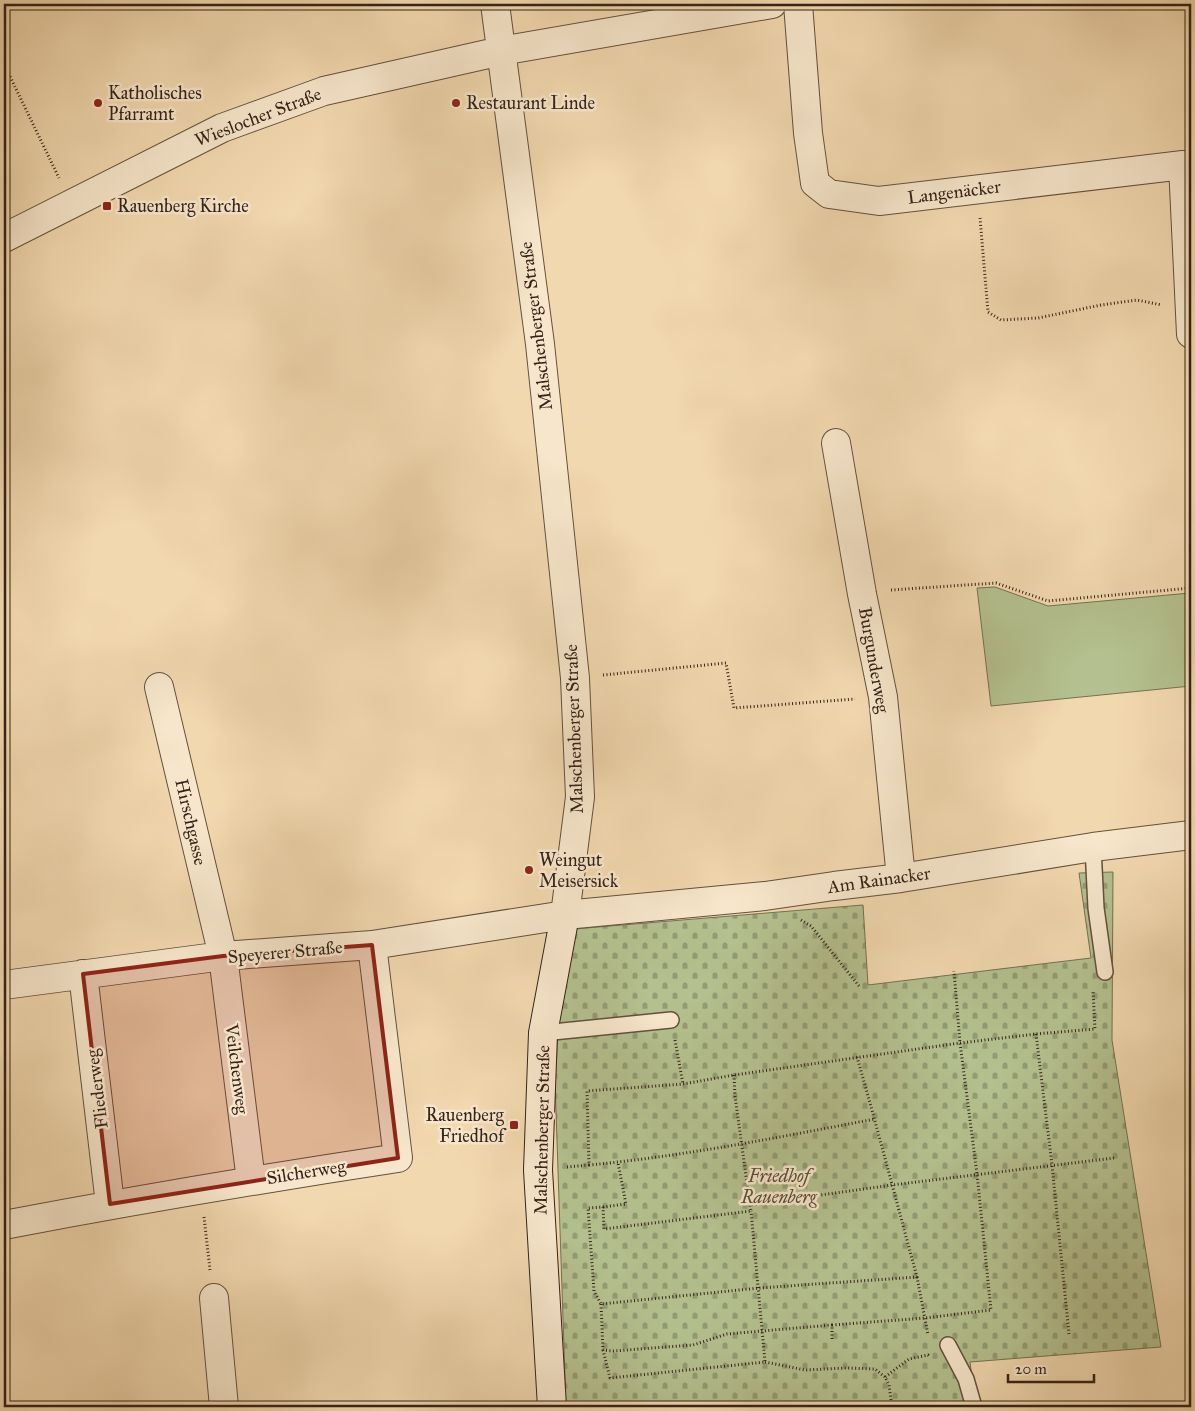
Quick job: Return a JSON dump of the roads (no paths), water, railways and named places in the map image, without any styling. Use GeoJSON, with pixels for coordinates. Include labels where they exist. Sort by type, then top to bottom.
{"type":"FeatureCollection","features":[{"type":"Feature","properties":{"kind":"street","name":"Malschenberger Straße"},"geometry":{"type":"LineString","coordinates":[[495,4],[540,344],[575,678],[580,797],[566,915],[543,1033],[538,1170],[552,1407]]}},
{"type":"Feature","properties":{"kind":"street","name":"Wieslocher Straße"},"geometry":{"type":"LineString","coordinates":[[4,238],[222,128],[324,91],[501,51],[772,4]]}},
{"type":"Feature","properties":{"kind":"street","name":"Langenäcker"},"geometry":{"type":"LineString","coordinates":[[798,4],[808,133],[816,183],[829,194],[879,201],[1183,166],[1190,256]]}},
{"type":"Feature","properties":{"kind":"street"},"geometry":{"type":"LineString","coordinates":[[1190,256],[1191,323]]}},
{"type":"Feature","properties":{"kind":"street","name":"Burgunderweg"},"geometry":{"type":"LineString","coordinates":[[836,443],[862,594],[883,697],[901,878]]}},
{"type":"Feature","properties":{"kind":"street","name":"Hirschgasse"},"geometry":{"type":"LineString","coordinates":[[159,687],[223,956]]}},
{"type":"Feature","properties":{"kind":"street","name":"Am Rainacker"},"geometry":{"type":"LineString","coordinates":[[566,915],[765,896],[901,878],[1093,847],[1191,835]]}},
{"type":"Feature","properties":{"kind":"street","name":"Speyerer Straße"},"geometry":{"type":"LineString","coordinates":[[4,985],[223,956],[372,945],[566,915]]}},
{"type":"Feature","properties":{"kind":"street","name":"Silcherweg"},"geometry":{"type":"LineString","coordinates":[[4,1225],[110,1204],[398,1158],[372,945]]}},
{"type":"Feature","properties":{"kind":"street","name":"Veilchenweg"},"geometry":{"type":"LineString","coordinates":[[223,956],[251,1181]]}},
{"type":"Feature","properties":{"kind":"street","name":"Fliederweg"},"geometry":{"type":"LineString","coordinates":[[83,974],[110,1204]]}},
{"type":"Feature","properties":{"kind":"street"},"geometry":{"type":"LineString","coordinates":[[214,1298],[224,1407]]}},
{"type":"Feature","properties":{"kind":"lane"},"geometry":{"type":"LineString","coordinates":[[1093,847],[1096,908],[1105,972]]}},
{"type":"Feature","properties":{"kind":"lane"},"geometry":{"type":"LineString","coordinates":[[543,1033],[671,1020]]}},
{"type":"Feature","properties":{"kind":"lane"},"geometry":{"type":"LineString","coordinates":[[941,1342],[966,1379],[974,1407]]}},
{"type":"Feature","properties":{"kind":"place","name":"Katholisches Pfarramt"},"geometry":{"type":"Point","coordinates":[98,103]}},
{"type":"Feature","properties":{"kind":"place","name":"Restaurant Linde"},"geometry":{"type":"Point","coordinates":[456,103]}},
{"type":"Feature","properties":{"kind":"place","name":"Rauenberg Kirche"},"geometry":{"type":"Point","coordinates":[107,206]}},
{"type":"Feature","properties":{"kind":"place","name":"Weingut Meisersick"},"geometry":{"type":"Point","coordinates":[529,870]}},
{"type":"Feature","properties":{"kind":"place","name":"Rauenberg Friedhof"},"geometry":{"type":"Point","coordinates":[514,1125]}},
{"type":"Feature","properties":{"kind":"park label","name":"Friedhof Rauenberg"},"geometry":{"type":"Point","coordinates":[779,1186]}}]}
